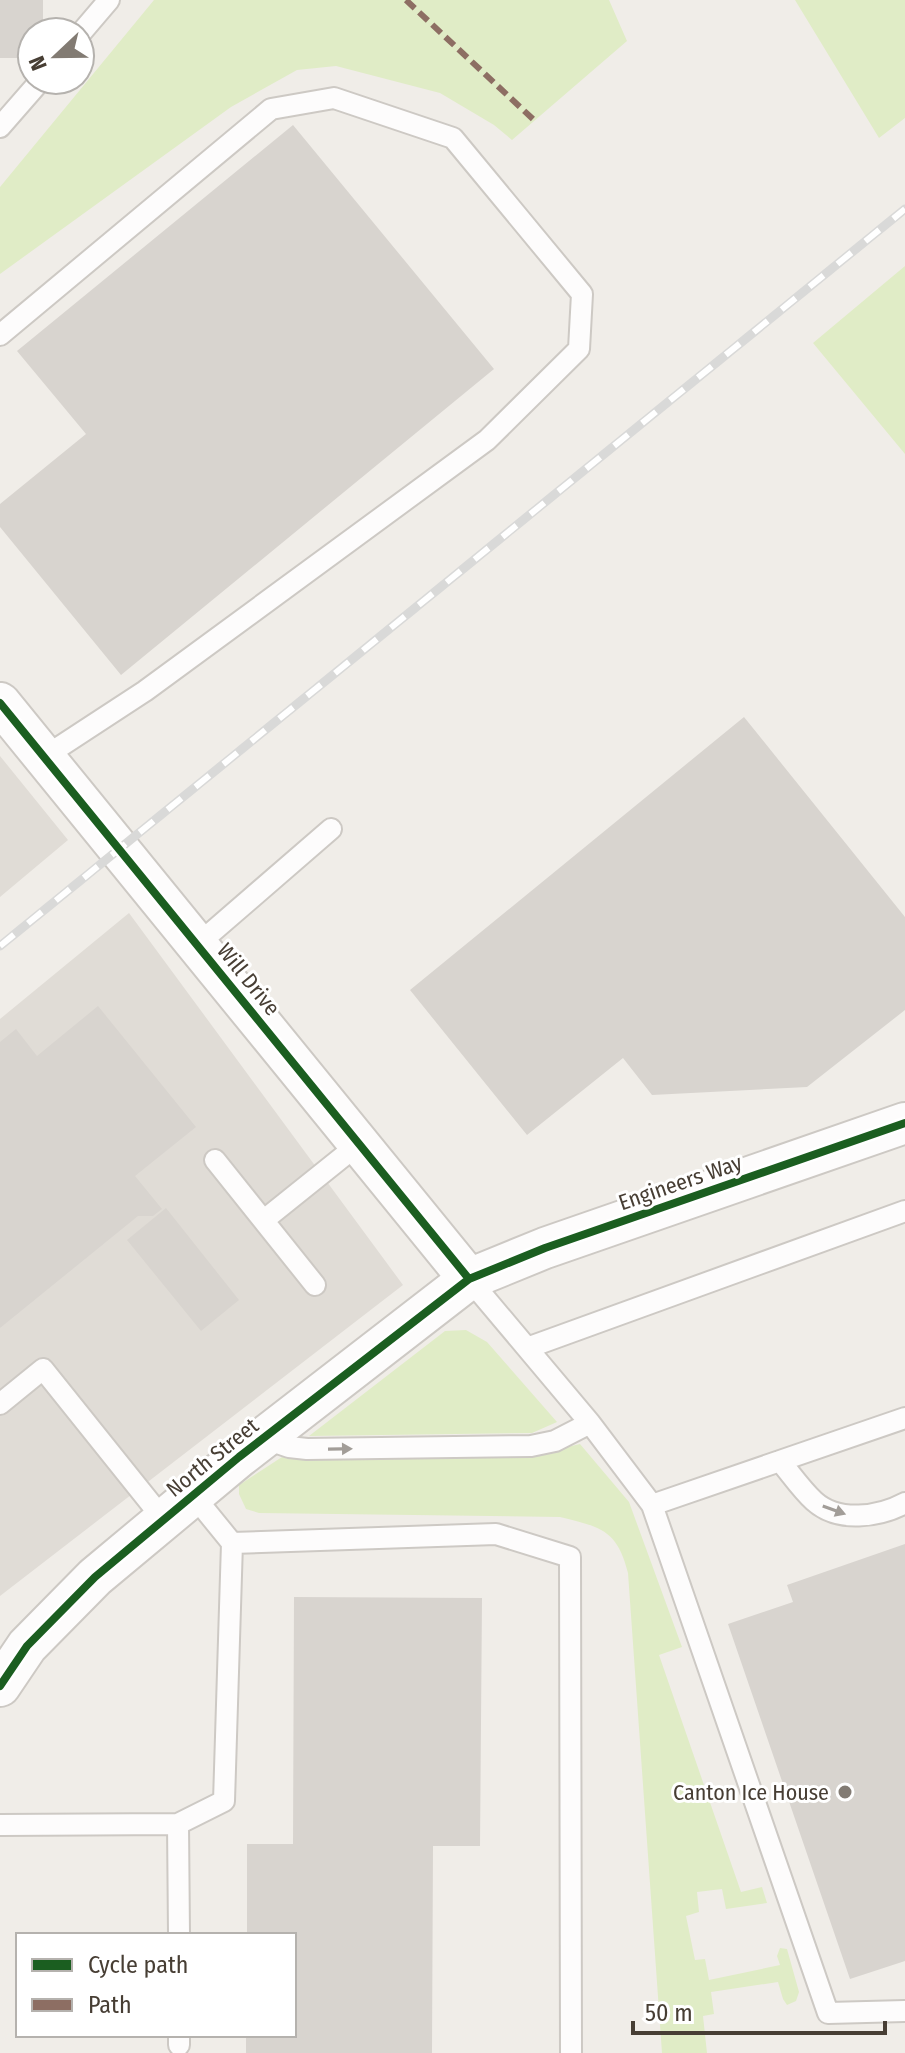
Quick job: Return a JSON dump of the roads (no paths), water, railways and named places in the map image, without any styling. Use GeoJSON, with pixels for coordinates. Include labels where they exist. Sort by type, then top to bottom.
{"type":"FeatureCollection","features":[{"type":"Feature","properties":{"kind":"street","name":"Will Drive"},"geometry":{"type":"LineString","coordinates":[[0,703],[469,1279]]}},
{"type":"Feature","properties":{"kind":"street","name":"Engineers Way"},"geometry":{"type":"LineString","coordinates":[[469,1279],[545,1248],[905,1123]]}},
{"type":"Feature","properties":{"kind":"street","name":"North Street"},"geometry":{"type":"LineString","coordinates":[[0,1686],[27,1646],[95,1577],[263,1438],[469,1279]]}},
{"type":"Feature","properties":{"kind":"lane"},"geometry":{"type":"LineString","coordinates":[[95,16],[109,0]]}},
{"type":"Feature","properties":{"kind":"lane"},"geometry":{"type":"LineString","coordinates":[[0,127],[27,96]]}},
{"type":"Feature","properties":{"kind":"lane"},"geometry":{"type":"LineString","coordinates":[[0,335],[271,109],[334,98],[453,138],[582,294],[579,349],[487,440],[145,691],[44,757]]}},
{"type":"Feature","properties":{"kind":"lane"},"geometry":{"type":"LineString","coordinates":[[197,945],[331,829]]}},
{"type":"Feature","properties":{"kind":"lane"},"geometry":{"type":"LineString","coordinates":[[264,1220],[360,1143]]}},
{"type":"Feature","properties":{"kind":"lane"},"geometry":{"type":"LineString","coordinates":[[215,1160],[315,1285]]}},
{"type":"Feature","properties":{"kind":"lane"},"geometry":{"type":"LineString","coordinates":[[527,1348],[905,1211]]}},
{"type":"Feature","properties":{"kind":"lane"},"geometry":{"type":"LineString","coordinates":[[469,1279],[590,1423],[652,1505],[828,2013],[905,2011]]}},
{"type":"Feature","properties":{"kind":"lane"},"geometry":{"type":"LineString","coordinates":[[0,1404],[43,1369],[179,1507],[232,1543],[496,1534],[570,1557],[571,2053]]}},
{"type":"Feature","properties":{"kind":"lane"},"geometry":{"type":"LineString","coordinates":[[652,1505],[905,1418]]}},
{"type":"Feature","properties":{"kind":"lane"},"geometry":{"type":"LineString","coordinates":[[263,1438],[289,1447],[307,1449],[531,1446],[555,1441],[590,1423]]}},
{"type":"Feature","properties":{"kind":"lane"},"geometry":{"type":"LineString","coordinates":[[780,1461],[815,1502],[840,1515],[885,1513],[905,1503]]}},
{"type":"Feature","properties":{"kind":"lane"},"geometry":{"type":"LineString","coordinates":[[0,1825],[178,1824],[224,1801],[232,1543]]}},
{"type":"Feature","properties":{"kind":"lane"},"geometry":{"type":"LineString","coordinates":[[178,1824],[179,1933]]}},
{"type":"Feature","properties":{"kind":"railway"},"geometry":{"type":"LineString","coordinates":[[0,946],[905,209]]}},
{"type":"Feature","properties":{"kind":"place","name":"Canton Ice House"},"geometry":{"type":"Point","coordinates":[845,1792]}}]}
